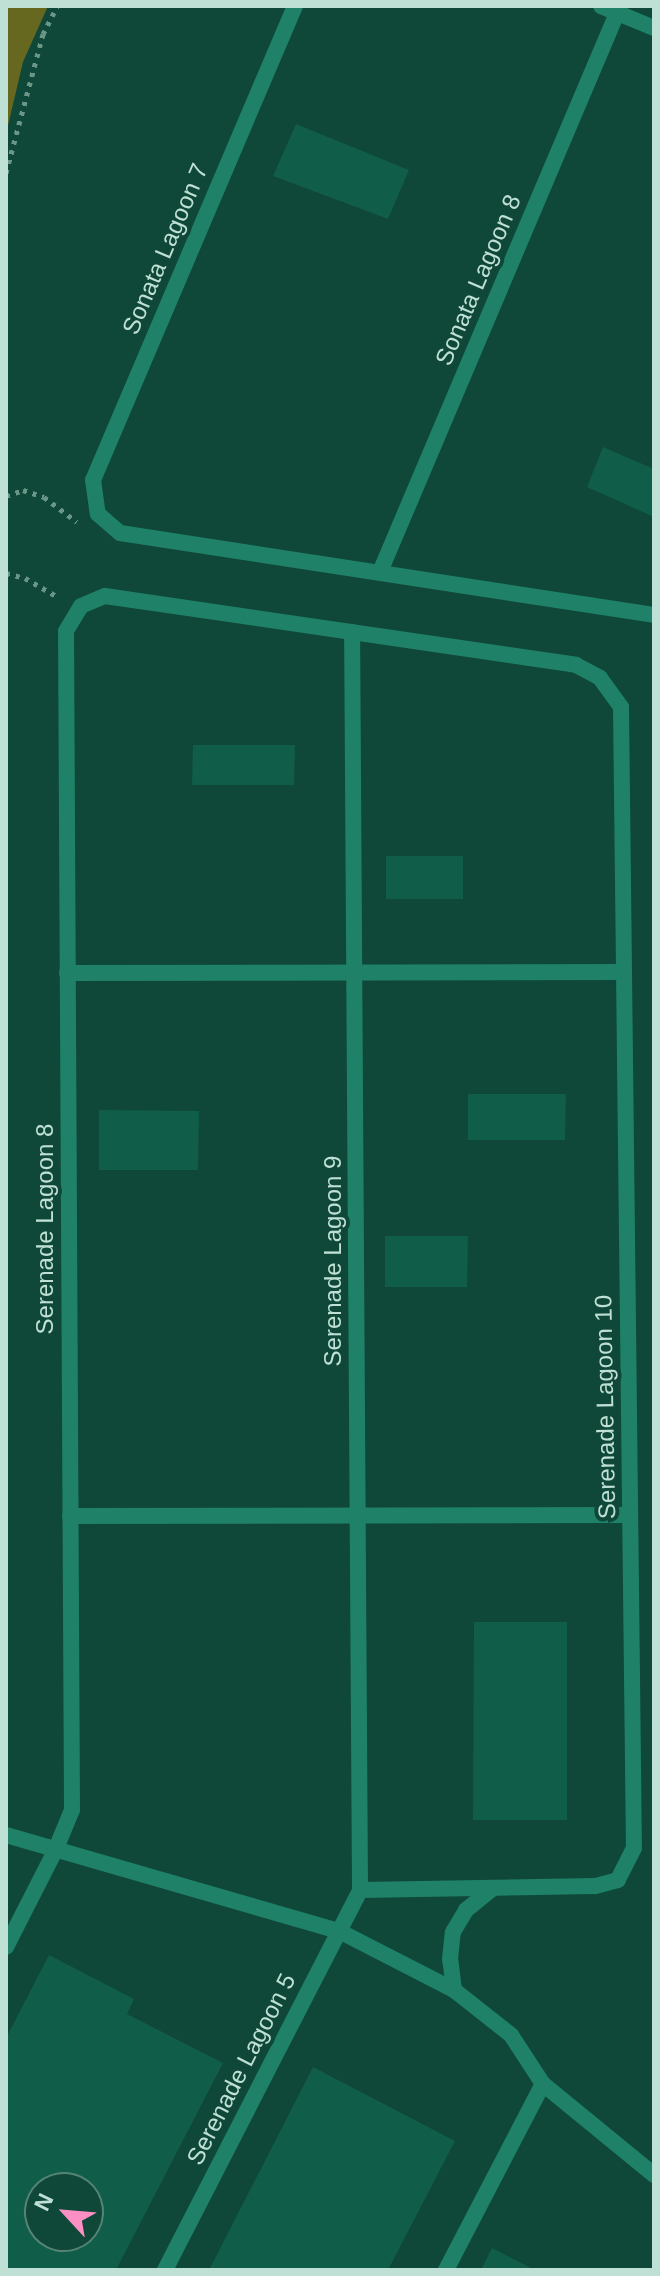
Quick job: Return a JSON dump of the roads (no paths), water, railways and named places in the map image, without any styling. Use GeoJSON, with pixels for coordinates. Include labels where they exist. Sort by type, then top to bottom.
{"type":"FeatureCollection","features":[{"type":"Feature","properties":{"kind":"street","name":"Sonata Lagoon 7"},"geometry":{"type":"LineString","coordinates":[[295,6],[93,480],[98,514],[120,533],[380,572]]}},
{"type":"Feature","properties":{"kind":"street"},"geometry":{"type":"LineString","coordinates":[[601,6],[619,9],[654,28]]}},
{"type":"Feature","properties":{"kind":"street","name":"Sonata Lagoon 8"},"geometry":{"type":"LineString","coordinates":[[380,572],[619,9]]}},
{"type":"Feature","properties":{"kind":"street"},"geometry":{"type":"LineString","coordinates":[[380,572],[654,615]]}},
{"type":"Feature","properties":{"kind":"street","name":"Serenade Lagoon 8"},"geometry":{"type":"LineString","coordinates":[[6,1947],[55,1851],[72,1810],[66,631],[81,606],[105,596],[352,632]]}},
{"type":"Feature","properties":{"kind":"street","name":"Serenade Lagoon 10"},"geometry":{"type":"LineString","coordinates":[[352,632],[576,665],[600,678],[621,707],[634,1848],[618,1880],[595,1886],[360,1890]]}},
{"type":"Feature","properties":{"kind":"street","name":"Serenade Lagoon 9"},"geometry":{"type":"LineString","coordinates":[[352,632],[360,1890]]}},
{"type":"Feature","properties":{"kind":"street"},"geometry":{"type":"LineString","coordinates":[[67,973],[624,972]]}},
{"type":"Feature","properties":{"kind":"street"},"geometry":{"type":"LineString","coordinates":[[70,1516],[630,1515]]}},
{"type":"Feature","properties":{"kind":"street"},"geometry":{"type":"LineString","coordinates":[[6,1835],[339,1931],[454,1990],[511,2035],[543,2084],[654,2175]]}},
{"type":"Feature","properties":{"kind":"street"},"geometry":{"type":"LineString","coordinates":[[454,1990],[450,1959],[453,1932],[466,1910],[493,1888]]}},
{"type":"Feature","properties":{"kind":"street","name":"Serenade Lagoon 5"},"geometry":{"type":"LineString","coordinates":[[165,2270],[360,1890]]}},
{"type":"Feature","properties":{"kind":"street"},"geometry":{"type":"LineString","coordinates":[[446,2270],[543,2084]]}}]}
